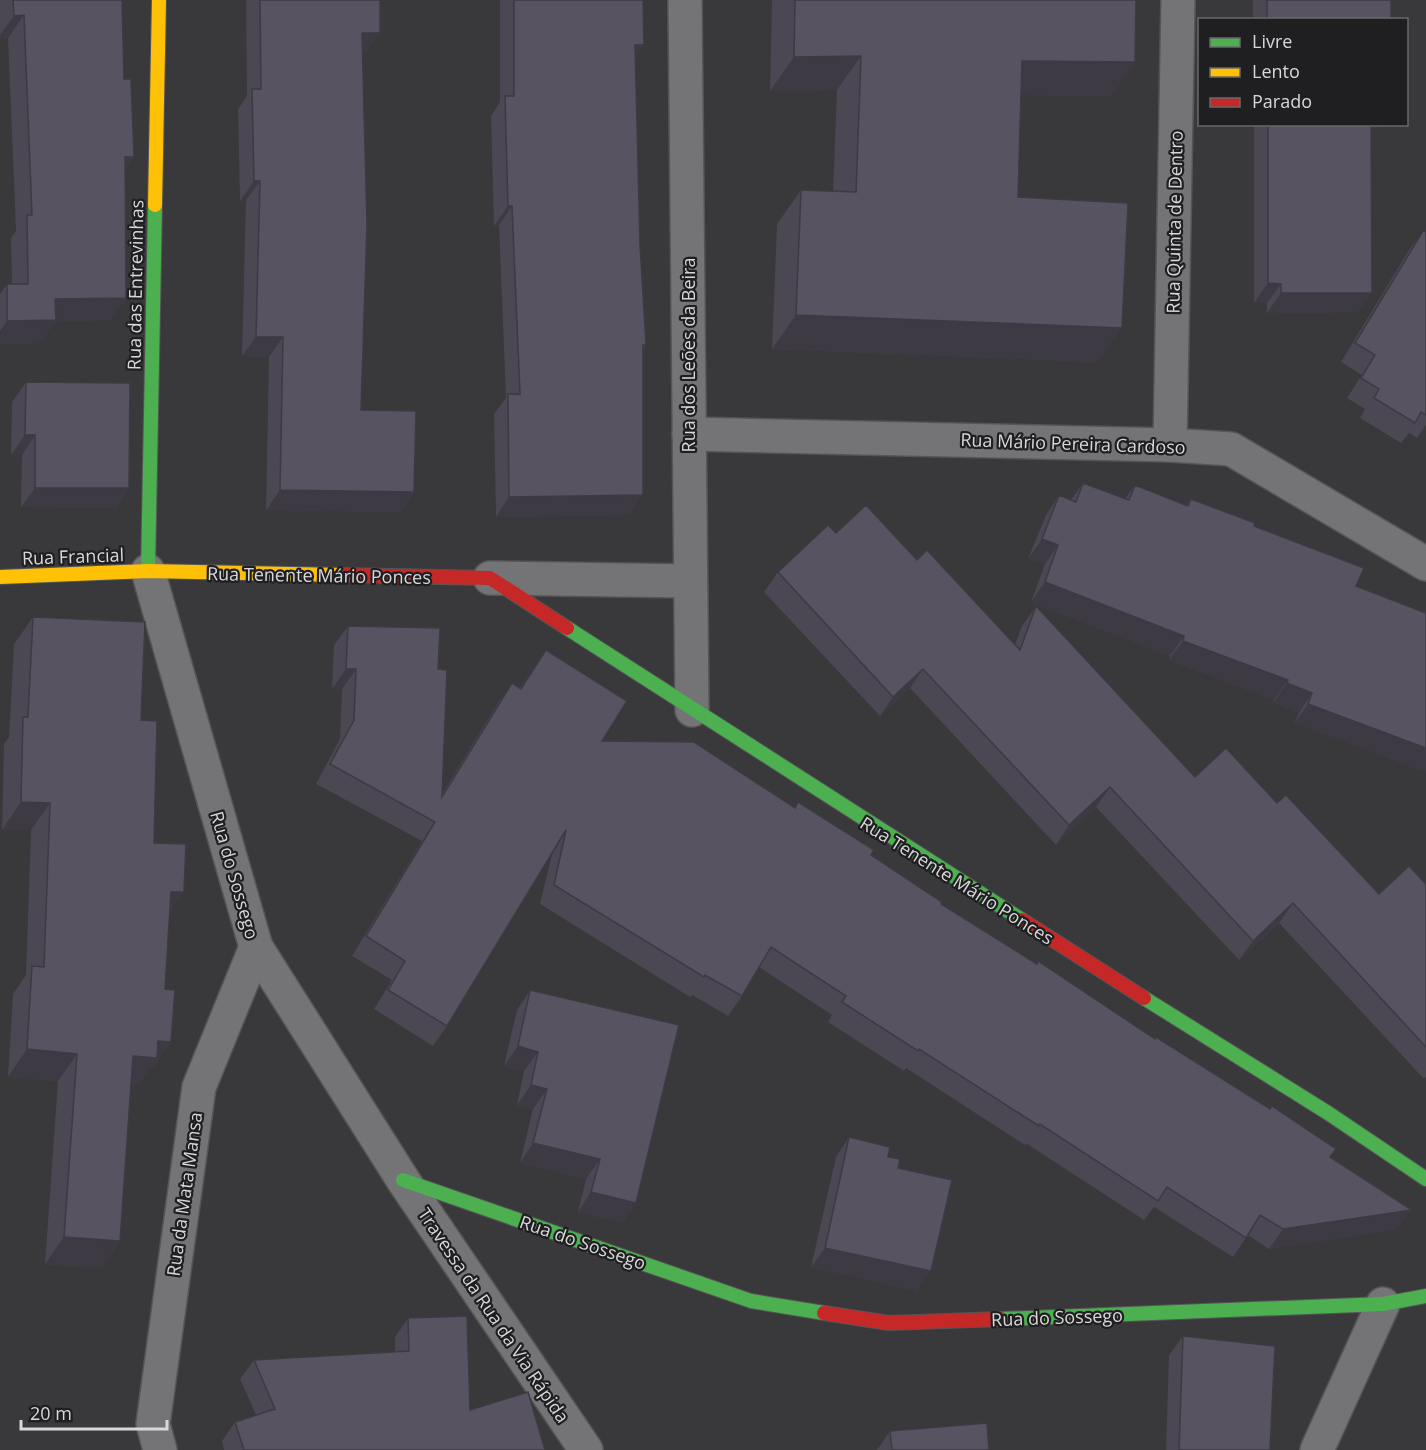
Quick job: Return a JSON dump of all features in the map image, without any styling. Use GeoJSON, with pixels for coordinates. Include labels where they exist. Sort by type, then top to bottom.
{"type":"FeatureCollection","features":[{"type":"Feature","properties":{"kind":"street","name":"Rua das Entrevinhas"},"geometry":{"type":"LineString","coordinates":[[148,572],[159,0]]}},
{"type":"Feature","properties":{"kind":"street","name":"Rua dos Leões da Beira"},"geometry":{"type":"LineString","coordinates":[[686,0],[692,711]]}},
{"type":"Feature","properties":{"kind":"street","name":"Rua Quinta de Dentro"},"geometry":{"type":"LineString","coordinates":[[1170,445],[1178,0]]}},
{"type":"Feature","properties":{"kind":"street","name":"Rua Mário Pereira Cardoso"},"geometry":{"type":"LineString","coordinates":[[689,434],[1170,445],[1231,449],[1426,564]]}},
{"type":"Feature","properties":{"kind":"street","name":"Rua Francial"},"geometry":{"type":"LineString","coordinates":[[0,577],[148,572]]}},
{"type":"Feature","properties":{"kind":"street","name":"Rua Tenente Mário Ponces"},"geometry":{"type":"LineString","coordinates":[[148,572],[690,581]]}},
{"type":"Feature","properties":{"kind":"street","name":"Rua do Sossego"},"geometry":{"type":"LineString","coordinates":[[148,572],[256,947],[403,1180],[752,1301],[889,1323],[1383,1304],[1426,1296]]}},
{"type":"Feature","properties":{"kind":"street","name":"Rua Tenente Mário Ponces"},"geometry":{"type":"LineString","coordinates":[[490,578],[692,711],[1328,1113],[1426,1179]]}},
{"type":"Feature","properties":{"kind":"street","name":"Rua da Mata Mansa"},"geometry":{"type":"LineString","coordinates":[[160,1450],[153,1424],[199,1088],[256,947]]}},
{"type":"Feature","properties":{"kind":"street","name":"Travessa da Rua da Via Rápida"},"geometry":{"type":"LineString","coordinates":[[403,1180],[586,1450]]}},
{"type":"Feature","properties":{"kind":"street"},"geometry":{"type":"LineString","coordinates":[[1317,1450],[1383,1304]]}},
{"type":"Feature","properties":{"kind":"building"},"geometry":{"type":"Polygon","coordinates":[[[13,0],[122,0],[124,79],[131,79],[134,157],[125,157],[126,298],[55,299],[56,320],[7,321],[7,284],[28,284],[27,215],[32,215],[24,15],[14,16],[13,0]]]}},
{"type":"Feature","properties":{"kind":"building"},"geometry":{"type":"Polygon","coordinates":[[[260,0],[380,0],[380,33],[362,33],[367,225],[361,410],[416,411],[414,492],[280,490],[283,337],[256,337],[260,181],[254,181],[252,89],[261,89],[260,0]]]}},
{"type":"Feature","properties":{"kind":"building"},"geometry":{"type":"Polygon","coordinates":[[[514,0],[643,0],[644,45],[635,45],[640,244],[646,345],[643,345],[643,495],[509,497],[508,394],[520,394],[512,206],[508,206],[505,96],[514,96],[514,0]]]}},
{"type":"Feature","properties":{"kind":"building"},"geometry":{"type":"Polygon","coordinates":[[[795,0],[1136,0],[1135,62],[1022,61],[1018,197],[1128,203],[1122,328],[796,315],[801,190],[856,192],[861,56],[794,57],[795,0]]]}},
{"type":"Feature","properties":{"kind":"building"},"geometry":{"type":"Polygon","coordinates":[[[1267,0],[1391,0],[1391,18],[1267,18],[1267,0]]]}},
{"type":"Feature","properties":{"kind":"building"},"geometry":{"type":"Polygon","coordinates":[[[1268,126],[1371,126],[1372,293],[1281,293],[1281,284],[1268,283],[1268,126]]]}},
{"type":"Feature","properties":{"kind":"building"},"geometry":{"type":"Polygon","coordinates":[[[1423,231],[1426,232],[1426,415],[1421,412],[1415,423],[1374,398],[1379,389],[1361,378],[1375,355],[1355,343],[1423,231]]]}},
{"type":"Feature","properties":{"kind":"building"},"geometry":{"type":"Polygon","coordinates":[[[26,382],[130,383],[129,488],[35,488],[35,435],[25,435],[26,382]]]}},
{"type":"Feature","properties":{"kind":"building"},"geometry":{"type":"Polygon","coordinates":[[[1083,483],[1129,500],[1135,485],[1188,506],[1191,499],[1255,523],[1254,526],[1364,568],[1356,586],[1426,613],[1426,748],[1308,704],[1312,693],[1287,683],[1288,680],[1183,641],[1184,636],[1045,582],[1058,545],[1042,539],[1059,495],[1076,502],[1083,483]]]}},
{"type":"Feature","properties":{"kind":"building"},"geometry":{"type":"Polygon","coordinates":[[[866,505],[917,560],[927,550],[1020,650],[1036,606],[1195,777],[1226,748],[1277,803],[1286,795],[1379,894],[1409,866],[1426,884],[1426,1047],[1293,903],[1253,941],[1110,787],[1069,825],[923,669],[893,697],[778,572],[828,525],[836,533],[866,505]]]}},
{"type":"Feature","properties":{"kind":"building"},"geometry":{"type":"Polygon","coordinates":[[[33,617],[145,622],[141,720],[157,721],[154,843],[186,844],[184,892],[171,892],[165,989],[175,990],[171,1042],[158,1041],[157,1058],[133,1056],[120,1241],[64,1237],[77,1054],[27,1049],[32,966],[44,967],[50,803],[21,802],[23,717],[28,717],[33,617]]]}},
{"type":"Feature","properties":{"kind":"building"},"geometry":{"type":"Polygon","coordinates":[[[348,626],[440,628],[438,669],[447,670],[442,797],[512,683],[521,689],[546,650],[627,701],[602,741],[694,742],[795,808],[798,802],[874,850],[871,855],[942,902],[941,904],[1037,964],[1038,961],[1155,1039],[1156,1037],[1270,1109],[1272,1106],[1336,1149],[1330,1157],[1412,1210],[1283,1229],[1260,1215],[1246,1238],[1167,1187],[1158,1201],[1040,1124],[1039,1126],[842,1002],[846,996],[771,947],[742,996],[705,975],[704,977],[554,885],[566,830],[447,1026],[388,990],[405,961],[366,936],[435,822],[330,764],[354,720],[356,669],[346,669],[348,626]]]}},
{"type":"Feature","properties":{"kind":"building"},"geometry":{"type":"Polygon","coordinates":[[[530,990],[679,1025],[636,1203],[591,1192],[600,1159],[533,1143],[547,1089],[531,1085],[538,1052],[518,1046],[530,990]]]}},
{"type":"Feature","properties":{"kind":"building"},"geometry":{"type":"Polygon","coordinates":[[[849,1137],[890,1147],[888,1157],[900,1159],[898,1168],[952,1180],[931,1271],[825,1248],[849,1137]]]}},
{"type":"Feature","properties":{"kind":"building"},"geometry":{"type":"Polygon","coordinates":[[[467,1316],[470,1410],[528,1392],[545,1450],[244,1450],[235,1422],[275,1409],[254,1360],[409,1351],[408,1318],[467,1316]]]}},
{"type":"Feature","properties":{"kind":"building"},"geometry":{"type":"Polygon","coordinates":[[[1183,1336],[1275,1346],[1270,1450],[1179,1450],[1183,1336]]]}},
{"type":"Feature","properties":{"kind":"building"},"geometry":{"type":"Polygon","coordinates":[[[987,1423],[989,1450],[892,1450],[890,1431],[987,1423]]]}},
{"type":"Feature","properties":{"kind":"traffic: fast"},"geometry":{"type":"LineString","coordinates":[[148,571],[155,205]]}},
{"type":"Feature","properties":{"kind":"traffic: fast"},"geometry":{"type":"LineString","coordinates":[[567,628],[1022,920]]}},
{"type":"Feature","properties":{"kind":"traffic: fast"},"geometry":{"type":"LineString","coordinates":[[1144,998],[1328,1113],[1426,1179]]}},
{"type":"Feature","properties":{"kind":"traffic: fast"},"geometry":{"type":"LineString","coordinates":[[403,1180],[751,1301],[824,1313]]}},
{"type":"Feature","properties":{"kind":"traffic: fast"},"geometry":{"type":"LineString","coordinates":[[1001,1319],[1383,1304],[1426,1296]]}},
{"type":"Feature","properties":{"kind":"traffic: slow"},"geometry":{"type":"LineString","coordinates":[[155,205],[159,0]]}},
{"type":"Feature","properties":{"kind":"traffic: slow"},"geometry":{"type":"LineString","coordinates":[[0,577],[148,571],[341,575]]}},
{"type":"Feature","properties":{"kind":"traffic: jam"},"geometry":{"type":"LineString","coordinates":[[341,575],[490,578],[567,628]]}},
{"type":"Feature","properties":{"kind":"traffic: jam"},"geometry":{"type":"LineString","coordinates":[[1022,920],[1144,998]]}},
{"type":"Feature","properties":{"kind":"traffic: jam"},"geometry":{"type":"LineString","coordinates":[[824,1313],[889,1323],[1001,1319]]}}]}
